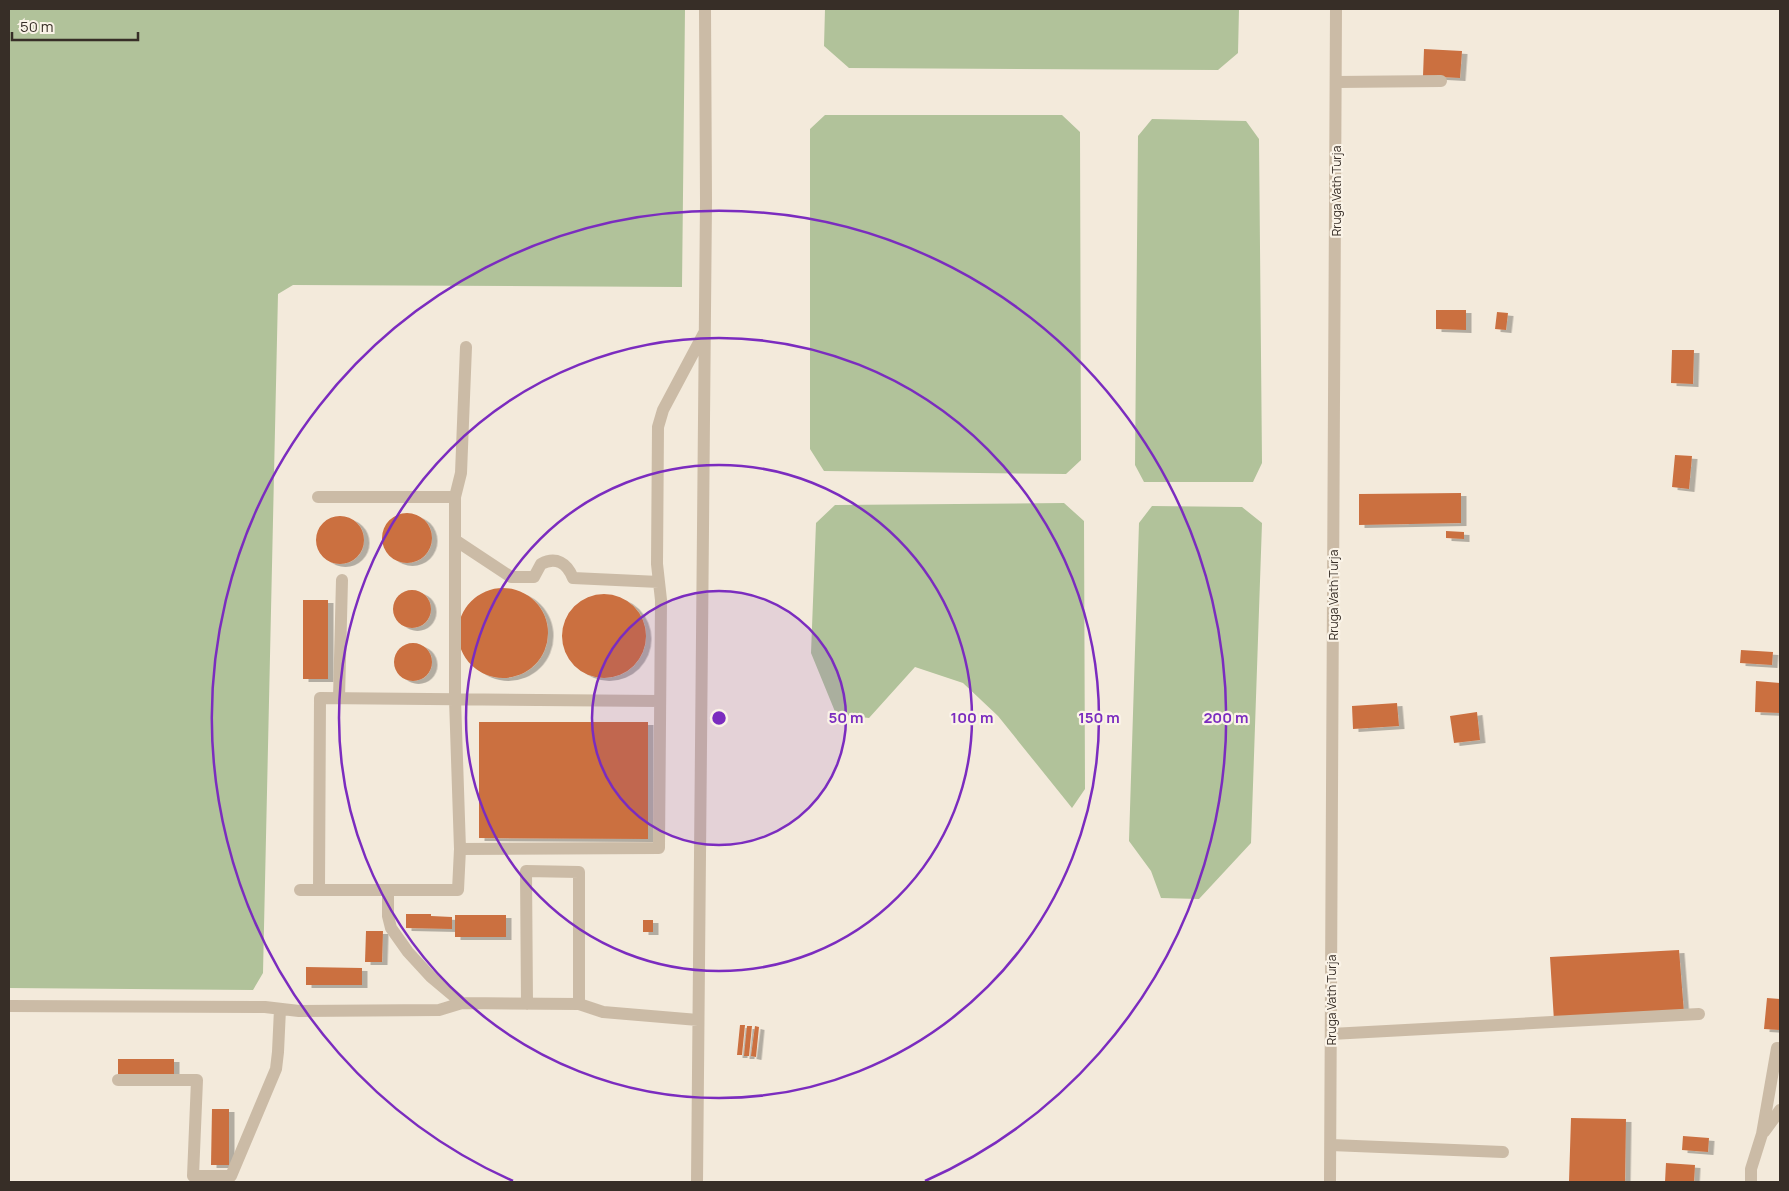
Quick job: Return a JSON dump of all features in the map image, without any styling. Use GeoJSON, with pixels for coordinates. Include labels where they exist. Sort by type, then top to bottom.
{"type":"FeatureCollection","features":[{"type":"Feature","properties":{"kind":"street"},"geometry":{"type":"LineString","coordinates":[[697,1182],[706,9]]}},
{"type":"Feature","properties":{"kind":"street","name":"Rruga Vath Turja"},"geometry":{"type":"LineString","coordinates":[[1330,1182],[1336,9]]}},
{"type":"Feature","properties":{"kind":"street"},"geometry":{"type":"LineString","coordinates":[[1337,82],[1441,81]]}},
{"type":"Feature","properties":{"kind":"street"},"geometry":{"type":"LineString","coordinates":[[460,849],[659,848],[661,600],[657,564],[658,426],[662,410],[704,333]]}},
{"type":"Feature","properties":{"kind":"street"},"geometry":{"type":"LineString","coordinates":[[300,890],[458,890],[460,849],[455,699],[455,497],[461,473],[466,347]]}},
{"type":"Feature","properties":{"kind":"street"},"geometry":{"type":"LineString","coordinates":[[318,497],[455,497]]}},
{"type":"Feature","properties":{"kind":"street"},"geometry":{"type":"LineString","coordinates":[[455,540],[511,577],[534,577],[541,564],[553,559],[566,565],[573,578],[659,582]]}},
{"type":"Feature","properties":{"kind":"street"},"geometry":{"type":"LineString","coordinates":[[339,698],[342,580]]}},
{"type":"Feature","properties":{"kind":"street"},"geometry":{"type":"LineString","coordinates":[[319,890],[320,698],[660,701]]}},
{"type":"Feature","properties":{"kind":"street"},"geometry":{"type":"LineString","coordinates":[[527,1004],[526,871],[579,872],[580,1004]]}},
{"type":"Feature","properties":{"kind":"street"},"geometry":{"type":"LineString","coordinates":[[388,890],[388,916],[391,928],[408,952],[431,977],[462,1003]]}},
{"type":"Feature","properties":{"kind":"street"},"geometry":{"type":"LineString","coordinates":[[9,1006],[266,1007],[299,1011],[439,1010],[462,1003],[580,1004],[603,1012],[698,1020]]}},
{"type":"Feature","properties":{"kind":"street"},"geometry":{"type":"LineString","coordinates":[[118,1080],[196,1080],[193,1176],[231,1176],[276,1069],[280,1010]]}},
{"type":"Feature","properties":{"kind":"street"},"geometry":{"type":"LineString","coordinates":[[1331,1034],[1699,1014]]}},
{"type":"Feature","properties":{"kind":"street"},"geometry":{"type":"LineString","coordinates":[[1751,1182],[1750,1169],[1762,1134],[1777,1048]]}},
{"type":"Feature","properties":{"kind":"street"},"geometry":{"type":"LineString","coordinates":[[1762,1134],[1780,1110]]}},
{"type":"Feature","properties":{"kind":"street"},"geometry":{"type":"LineString","coordinates":[[1331,1145],[1503,1152]]}},
{"type":"Feature","properties":{"kind":"green space"},"geometry":{"type":"Polygon","coordinates":[[[9,9],[685,9],[682,287],[293,285],[278,294],[263,973],[253,990],[9,988],[9,9]]]}},
{"type":"Feature","properties":{"kind":"green space"},"geometry":{"type":"Polygon","coordinates":[[[825,9],[1239,9],[1238,53],[1218,70],[849,68],[824,46],[825,9]]]}},
{"type":"Feature","properties":{"kind":"green space"},"geometry":{"type":"Polygon","coordinates":[[[825,115],[1062,115],[1080,132],[1081,460],[1066,474],[824,471],[810,449],[810,129],[825,115]]]}},
{"type":"Feature","properties":{"kind":"green space"},"geometry":{"type":"Polygon","coordinates":[[[1152,119],[1246,121],[1259,139],[1262,463],[1253,482],[1144,482],[1135,465],[1138,136],[1152,119]]]}},
{"type":"Feature","properties":{"kind":"green space"},"geometry":{"type":"Polygon","coordinates":[[[1064,503],[1084,521],[1085,789],[1072,808],[998,716],[963,683],[915,667],[869,718],[836,714],[811,653],[816,523],[835,505],[1064,503]]]}},
{"type":"Feature","properties":{"kind":"green space"},"geometry":{"type":"Polygon","coordinates":[[[1152,506],[1242,507],[1262,523],[1251,843],[1199,899],[1161,898],[1151,871],[1129,841],[1139,523],[1152,506]]]}},
{"type":"Feature","properties":{"kind":"building"},"geometry":{"type":"Polygon","coordinates":[[[1424,49],[1462,51],[1460,78],[1423,76],[1424,49]]]}},
{"type":"Feature","properties":{"kind":"building"},"geometry":{"type":"Polygon","coordinates":[[[1436,310],[1466,310],[1466,330],[1436,329],[1436,310]]]}},
{"type":"Feature","properties":{"kind":"building"},"geometry":{"type":"Polygon","coordinates":[[[1497,312],[1508,313],[1506,330],[1495,329],[1497,312]]]}},
{"type":"Feature","properties":{"kind":"building"},"geometry":{"type":"Polygon","coordinates":[[[1672,350],[1694,350],[1693,384],[1671,383],[1672,350]]]}},
{"type":"Feature","properties":{"kind":"building"},"geometry":{"type":"Polygon","coordinates":[[[1675,455],[1692,456],[1689,489],[1672,487],[1675,455]]]}},
{"type":"Feature","properties":{"kind":"building"},"geometry":{"type":"Polygon","coordinates":[[[1461,493],[1461,523],[1359,525],[1359,494],[1461,493]]]}},
{"type":"Feature","properties":{"kind":"building"},"geometry":{"type":"Polygon","coordinates":[[[407,513],[425,520],[432,538],[425,556],[407,563],[389,556],[382,538],[389,520],[407,513]]]}},
{"type":"Feature","properties":{"kind":"building"},"geometry":{"type":"Polygon","coordinates":[[[340,516],[349,518],[357,523],[362,531],[364,540],[362,549],[357,557],[349,562],[340,564],[331,562],[323,557],[318,549],[316,540],[318,531],[323,523],[331,518],[340,516]]]}},
{"type":"Feature","properties":{"kind":"building"},"geometry":{"type":"Polygon","coordinates":[[[1446,531],[1464,532],[1464,539],[1446,538],[1446,531]]]}},
{"type":"Feature","properties":{"kind":"building"},"geometry":{"type":"Polygon","coordinates":[[[503,588],[520,592],[535,601],[544,616],[548,633],[544,650],[535,665],[520,674],[503,678],[486,674],[471,665],[462,650],[458,633],[462,616],[471,601],[486,592],[503,588]]]}},
{"type":"Feature","properties":{"kind":"building"},"geometry":{"type":"Polygon","coordinates":[[[412,590],[425,596],[431,609],[425,622],[412,628],[399,622],[393,609],[399,596],[412,590]]]}},
{"type":"Feature","properties":{"kind":"building"},"geometry":{"type":"Polygon","coordinates":[[[604,594],[620,597],[634,606],[643,620],[646,636],[643,652],[634,666],[620,675],[604,678],[588,675],[574,666],[565,652],[562,636],[565,620],[574,606],[588,597],[604,594]]]}},
{"type":"Feature","properties":{"kind":"building"},"geometry":{"type":"Polygon","coordinates":[[[303,600],[328,600],[328,679],[303,679],[303,600]]]}},
{"type":"Feature","properties":{"kind":"building"},"geometry":{"type":"Polygon","coordinates":[[[413,643],[427,648],[432,662],[427,676],[413,681],[399,676],[394,662],[399,648],[413,643]]]}},
{"type":"Feature","properties":{"kind":"building"},"geometry":{"type":"Polygon","coordinates":[[[1741,650],[1773,652],[1772,665],[1740,663],[1741,650]]]}},
{"type":"Feature","properties":{"kind":"building"},"geometry":{"type":"Polygon","coordinates":[[[1756,681],[1780,683],[1780,713],[1755,712],[1756,681]]]}},
{"type":"Feature","properties":{"kind":"building"},"geometry":{"type":"Polygon","coordinates":[[[1397,703],[1399,726],[1353,729],[1352,706],[1397,703]]]}},
{"type":"Feature","properties":{"kind":"building"},"geometry":{"type":"Polygon","coordinates":[[[1477,712],[1480,740],[1454,743],[1450,716],[1477,712]]]}},
{"type":"Feature","properties":{"kind":"building"},"geometry":{"type":"Polygon","coordinates":[[[479,722],[648,722],[648,839],[479,838],[479,722]]]}},
{"type":"Feature","properties":{"kind":"building"},"geometry":{"type":"Polygon","coordinates":[[[406,914],[431,914],[431,916],[452,917],[452,929],[406,928],[406,914]]]}},
{"type":"Feature","properties":{"kind":"building"},"geometry":{"type":"Polygon","coordinates":[[[455,915],[506,915],[506,937],[455,937],[455,915]]]}},
{"type":"Feature","properties":{"kind":"building"},"geometry":{"type":"Polygon","coordinates":[[[643,920],[653,920],[653,932],[643,932],[643,920]]]}},
{"type":"Feature","properties":{"kind":"building"},"geometry":{"type":"Polygon","coordinates":[[[366,931],[383,931],[382,962],[365,962],[366,931]]]}},
{"type":"Feature","properties":{"kind":"building"},"geometry":{"type":"Polygon","coordinates":[[[1679,950],[1684,1013],[1554,1021],[1550,957],[1679,950]]]}},
{"type":"Feature","properties":{"kind":"building"},"geometry":{"type":"Polygon","coordinates":[[[306,967],[362,968],[362,985],[306,985],[306,967]]]}},
{"type":"Feature","properties":{"kind":"building"},"geometry":{"type":"Polygon","coordinates":[[[1767,998],[1780,999],[1780,1030],[1764,1029],[1767,998]]]}},
{"type":"Feature","properties":{"kind":"building"},"geometry":{"type":"Polygon","coordinates":[[[740,1025],[745,1025],[742,1055],[737,1055],[740,1025]]]}},
{"type":"Feature","properties":{"kind":"building"},"geometry":{"type":"Polygon","coordinates":[[[747,1026],[752,1026],[749,1056],[744,1056],[747,1026]]]}},
{"type":"Feature","properties":{"kind":"building"},"geometry":{"type":"Polygon","coordinates":[[[755,1026],[759,1027],[756,1057],[751,1056],[755,1026]]]}},
{"type":"Feature","properties":{"kind":"building"},"geometry":{"type":"Polygon","coordinates":[[[118,1059],[174,1059],[174,1076],[118,1076],[118,1059]]]}},
{"type":"Feature","properties":{"kind":"building"},"geometry":{"type":"Polygon","coordinates":[[[212,1109],[229,1109],[229,1165],[211,1165],[212,1109]]]}},
{"type":"Feature","properties":{"kind":"building"},"geometry":{"type":"Polygon","coordinates":[[[1571,1118],[1626,1119],[1625,1182],[1569,1182],[1571,1118]]]}},
{"type":"Feature","properties":{"kind":"building"},"geometry":{"type":"Polygon","coordinates":[[[1683,1136],[1709,1138],[1708,1152],[1682,1150],[1683,1136]]]}},
{"type":"Feature","properties":{"kind":"building"},"geometry":{"type":"Polygon","coordinates":[[[1666,1163],[1695,1165],[1694,1182],[1665,1182],[1666,1163]]]}}]}
